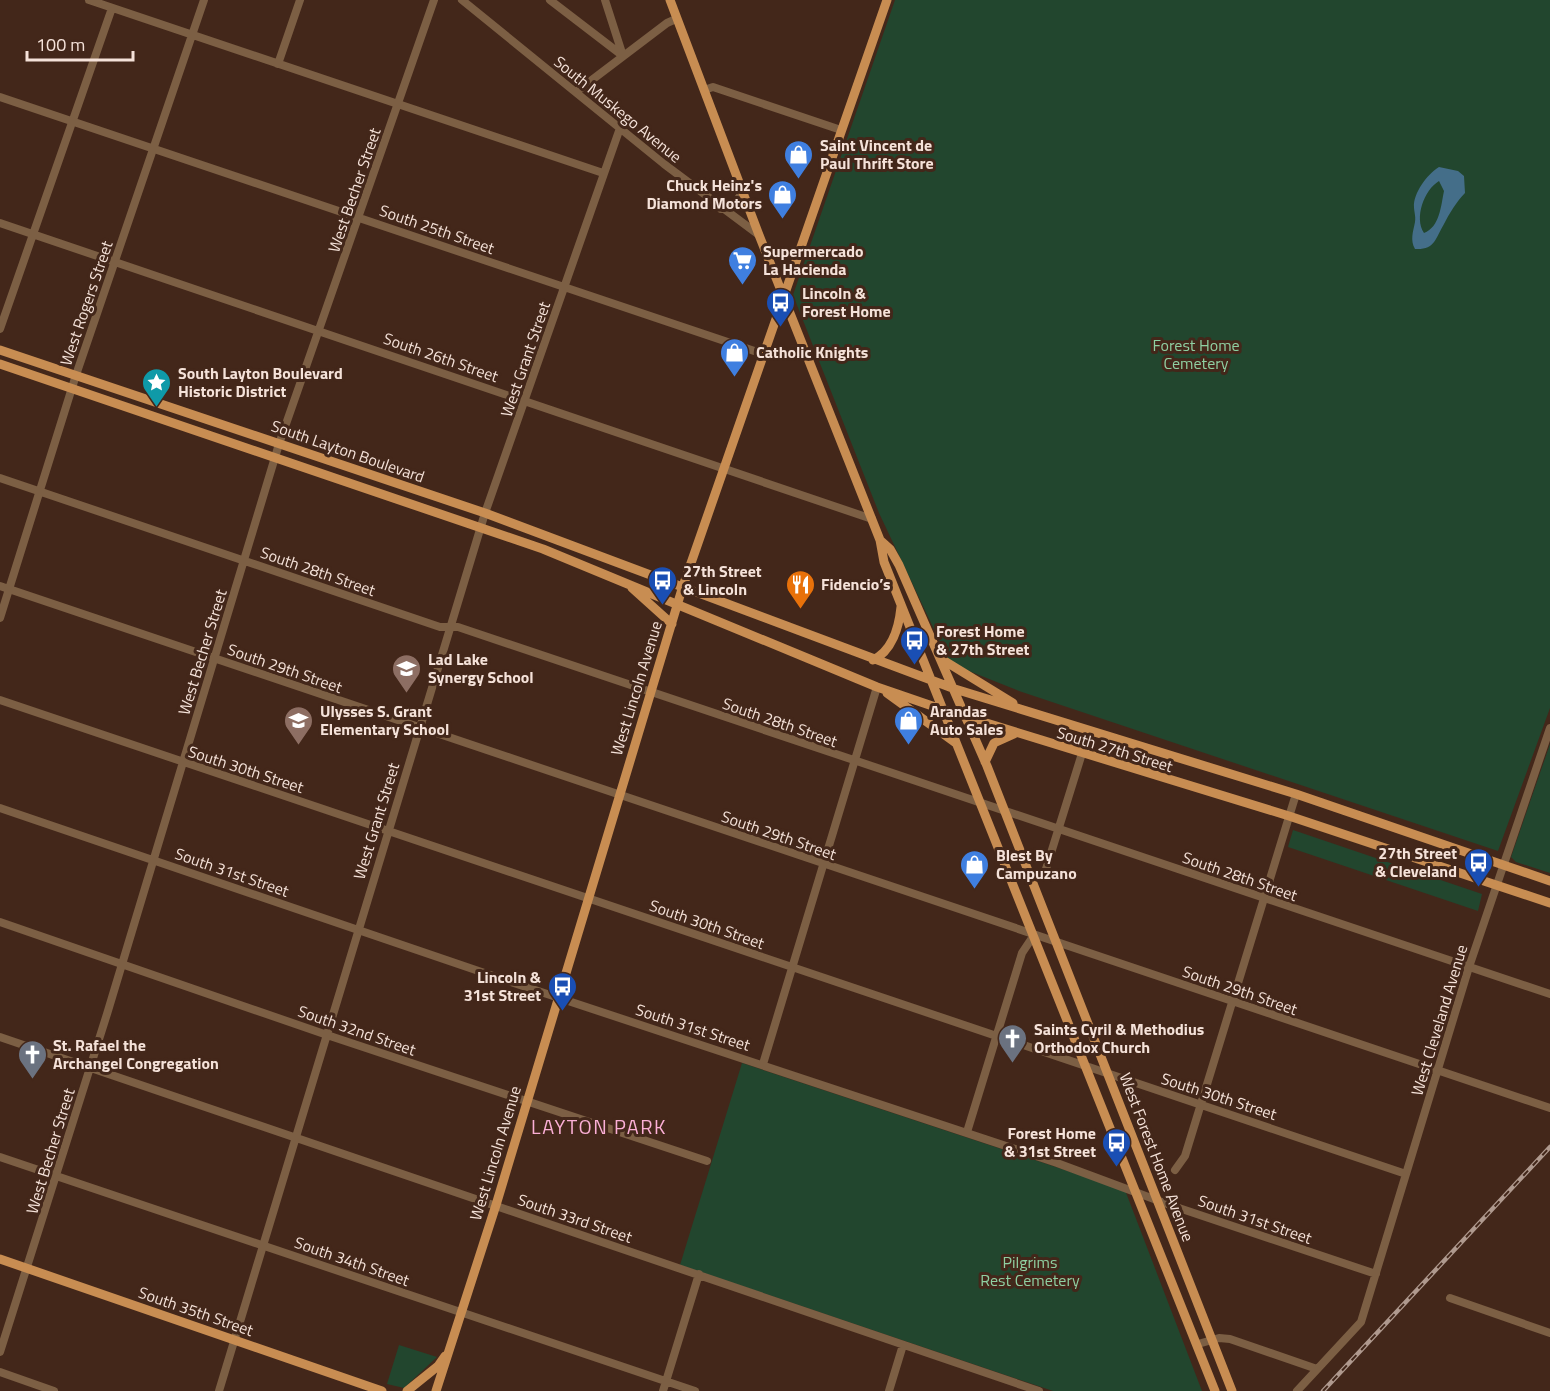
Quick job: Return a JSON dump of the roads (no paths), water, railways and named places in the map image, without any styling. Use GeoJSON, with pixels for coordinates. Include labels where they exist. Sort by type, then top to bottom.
{"type":"FeatureCollection","features":[{"type":"Feature","properties":{"kind":"main road","name":"West Forest Home Avenue"},"geometry":{"type":"LineString","coordinates":[[669,0],[872,519],[880,540],[884,562],[1215,1391]]}},
{"type":"Feature","properties":{"kind":"main road","name":"West Lincoln Avenue"},"geometry":{"type":"LineString","coordinates":[[436,1391],[496,1205],[682,589],[887,0]]}},
{"type":"Feature","properties":{"kind":"main road","name":"South Layton Boulevard"},"geometry":{"type":"LineString","coordinates":[[0,350],[485,513],[585,549],[682,589]]}},
{"type":"Feature","properties":{"kind":"main road","name":"South Layton Boulevard"},"geometry":{"type":"LineString","coordinates":[[0,364],[543,549],[678,604]]}},
{"type":"Feature","properties":{"kind":"main road","name":"West Forest Home Avenue"},"geometry":{"type":"LineString","coordinates":[[880,540],[890,549],[899,565],[967,718],[1232,1391]]}},
{"type":"Feature","properties":{"kind":"main road"},"geometry":{"type":"LineString","coordinates":[[626,582],[672,624]]}},
{"type":"Feature","properties":{"kind":"main road","name":"South 27th Street"},"geometry":{"type":"LineString","coordinates":[[682,589],[955,689],[1296,794],[1550,881]]}},
{"type":"Feature","properties":{"kind":"main road","name":"South 27th Street"},"geometry":{"type":"LineString","coordinates":[[678,604],[878,687],[967,718],[1289,816],[1550,903]]}},
{"type":"Feature","properties":{"kind":"main road"},"geometry":{"type":"LineString","coordinates":[[873,660],[882,656],[890,646],[901,604]]}},
{"type":"Feature","properties":{"kind":"main road"},"geometry":{"type":"LineString","coordinates":[[939,658],[1028,712]]}},
{"type":"Feature","properties":{"kind":"main road"},"geometry":{"type":"LineString","coordinates":[[878,687],[957,745]]}},
{"type":"Feature","properties":{"kind":"main road"},"geometry":{"type":"LineString","coordinates":[[985,762],[994,743],[1014,734]]}},
{"type":"Feature","properties":{"kind":"main road","name":"South 35th Street"},"geometry":{"type":"LineString","coordinates":[[0,1259],[382,1391]]}},
{"type":"Feature","properties":{"kind":"main road"},"geometry":{"type":"LineString","coordinates":[[407,1391],[438,1366],[448,1352]]}},
{"type":"Feature","properties":{"kind":"street"},"geometry":{"type":"LineString","coordinates":[[89,0],[603,173]]}},
{"type":"Feature","properties":{"kind":"street","name":"West Rogers Street"},"geometry":{"type":"LineString","coordinates":[[0,618],[71,389],[204,0]]}},
{"type":"Feature","properties":{"kind":"street"},"geometry":{"type":"LineString","coordinates":[[278,64],[300,0]]}},
{"type":"Feature","properties":{"kind":"street","name":"West Becher Street"},"geometry":{"type":"LineString","coordinates":[[0,1352],[122,963],[279,444],[434,0]]}},
{"type":"Feature","properties":{"kind":"street","name":"South Muskego Avenue"},"geometry":{"type":"LineString","coordinates":[[462,0],[721,209],[759,235]]}},
{"type":"Feature","properties":{"kind":"street"},"geometry":{"type":"LineString","coordinates":[[550,0],[623,56]]}},
{"type":"Feature","properties":{"kind":"street"},"geometry":{"type":"LineString","coordinates":[[606,0],[623,56]]}},
{"type":"Feature","properties":{"kind":"street"},"geometry":{"type":"LineString","coordinates":[[0,329],[112,8]]}},
{"type":"Feature","properties":{"kind":"street"},"geometry":{"type":"LineString","coordinates":[[576,92],[676,19]]}},
{"type":"Feature","properties":{"kind":"street"},"geometry":{"type":"LineString","coordinates":[[704,90],[713,87],[841,130]]}},
{"type":"Feature","properties":{"kind":"street","name":"South 25th Street"},"geometry":{"type":"LineString","coordinates":[[0,97],[763,354]]}},
{"type":"Feature","properties":{"kind":"street","name":"West Grant Street"},"geometry":{"type":"LineString","coordinates":[[219,1391],[480,528],[620,128]]}},
{"type":"Feature","properties":{"kind":"street"},"geometry":{"type":"LineString","coordinates":[[721,209],[737,203],[742,191]]}},
{"type":"Feature","properties":{"kind":"street","name":"South 26th Street"},"geometry":{"type":"LineString","coordinates":[[0,224],[526,400],[723,470],[872,519]]}},
{"type":"Feature","properties":{"kind":"street","name":"South 28th Street"},"geometry":{"type":"LineString","coordinates":[[0,478],[440,627],[458,627],[1550,994]]}},
{"type":"Feature","properties":{"kind":"street","name":"South 29th Street"},"geometry":{"type":"LineString","coordinates":[[0,586],[1550,1108]]}},
{"type":"Feature","properties":{"kind":"street"},"geometry":{"type":"LineString","coordinates":[[763,1064],[878,687]]}},
{"type":"Feature","properties":{"kind":"street","name":"South 30th Street"},"geometry":{"type":"LineString","coordinates":[[0,700],[1406,1174]]}},
{"type":"Feature","properties":{"kind":"street","name":"West Cleveland Avenue"},"geometry":{"type":"LineString","coordinates":[[1317,1369],[1361,1322],[1495,885],[1550,728]]}},
{"type":"Feature","properties":{"kind":"street"},"geometry":{"type":"LineString","coordinates":[[1046,869],[1089,731]]}},
{"type":"Feature","properties":{"kind":"street"},"geometry":{"type":"LineString","coordinates":[[1175,1170],[1183,1161],[1296,794]]}},
{"type":"Feature","properties":{"kind":"street","name":"South 31st Street"},"geometry":{"type":"LineString","coordinates":[[0,808],[558,997],[967,1132],[1135,1190],[1157,1200],[1376,1274]]}},
{"type":"Feature","properties":{"kind":"street","name":"South 32nd Street"},"geometry":{"type":"LineString","coordinates":[[0,922],[326,1035],[707,1161]]}},
{"type":"Feature","properties":{"kind":"street"},"geometry":{"type":"LineString","coordinates":[[967,1132],[1022,952],[1034,935]]}},
{"type":"Feature","properties":{"kind":"street","name":"South 33rd Street"},"geometry":{"type":"LineString","coordinates":[[0,1037],[1039,1391]]}},
{"type":"Feature","properties":{"kind":"street","name":"South 34th Street"},"geometry":{"type":"LineString","coordinates":[[0,1157],[695,1391]]}},
{"type":"Feature","properties":{"kind":"street"},"geometry":{"type":"LineString","coordinates":[[663,1391],[699,1274]]}},
{"type":"Feature","properties":{"kind":"street"},"geometry":{"type":"LineString","coordinates":[[1450,1298],[1550,1333]]}},
{"type":"Feature","properties":{"kind":"street"},"geometry":{"type":"LineString","coordinates":[[1198,1344],[1212,1339],[1230,1339],[1317,1369],[1297,1391]]}},
{"type":"Feature","properties":{"kind":"street"},"geometry":{"type":"LineString","coordinates":[[889,1391],[903,1346]]}},
{"type":"Feature","properties":{"kind":"street"},"geometry":{"type":"LineString","coordinates":[[0,1372],[54,1391]]}},
{"type":"Feature","properties":{"kind":"water"},"geometry":{"type":"Polygon","coordinates":[[[1439,167],[1458,171],[1464,176],[1465,193],[1451,212],[1434,243],[1427,248],[1415,249],[1412,239],[1415,220],[1414,202],[1422,185],[1439,167]],[[1439,181],[1425,197],[1420,212],[1421,227],[1424,233],[1437,221],[1444,191],[1439,181]]]}},
{"type":"Feature","properties":{"kind":"railway"},"geometry":{"type":"LineString","coordinates":[[1323,1391],[1550,1147]]}},
{"type":"Feature","properties":{"kind":"place","name":"Saint Vincent de Paul Thrift Store"},"geometry":{"type":"Point","coordinates":[799,180]}},
{"type":"Feature","properties":{"kind":"place","name":"Chuck Heinz's Diamond Motors"},"geometry":{"type":"Point","coordinates":[783,220]}},
{"type":"Feature","properties":{"kind":"place","name":"Supermercado La Hacienda"},"geometry":{"type":"Point","coordinates":[742,286]}},
{"type":"Feature","properties":{"kind":"place","name":"Lincoln & Forest Home"},"geometry":{"type":"Point","coordinates":[781,328]}},
{"type":"Feature","properties":{"kind":"place","name":"Catholic Knights"},"geometry":{"type":"Point","coordinates":[735,378]}},
{"type":"Feature","properties":{"kind":"place","name":"South Layton Boulevard Historic District"},"geometry":{"type":"Point","coordinates":[157,408]}},
{"type":"Feature","properties":{"kind":"place","name":"27th Street & Lincoln"},"geometry":{"type":"Point","coordinates":[662,606]}},
{"type":"Feature","properties":{"kind":"place","name":"Fidencio’s"},"geometry":{"type":"Point","coordinates":[800,610]}},
{"type":"Feature","properties":{"kind":"place","name":"Forest Home & 27th Street"},"geometry":{"type":"Point","coordinates":[915,666]}},
{"type":"Feature","properties":{"kind":"place","name":"Lad Lake Synergy School"},"geometry":{"type":"Point","coordinates":[407,694]}},
{"type":"Feature","properties":{"kind":"place","name":"Ulysses S. Grant Elementary School"},"geometry":{"type":"Point","coordinates":[299,746]}},
{"type":"Feature","properties":{"kind":"place","name":"Arandas Auto Sales"},"geometry":{"type":"Point","coordinates":[909,746]}},
{"type":"Feature","properties":{"kind":"place","name":"27th Street & Cleveland"},"geometry":{"type":"Point","coordinates":[1478,888]}},
{"type":"Feature","properties":{"kind":"place","name":"Blest By Campuzano"},"geometry":{"type":"Point","coordinates":[975,890]}},
{"type":"Feature","properties":{"kind":"place","name":"Lincoln & 31st Street"},"geometry":{"type":"Point","coordinates":[562,1012]}},
{"type":"Feature","properties":{"kind":"place","name":"Saints Cyril & Methodius Orthodox Church"},"geometry":{"type":"Point","coordinates":[1013,1064]}},
{"type":"Feature","properties":{"kind":"place","name":"St. Rafael the Archangel Congregation"},"geometry":{"type":"Point","coordinates":[32,1080]}},
{"type":"Feature","properties":{"kind":"place","name":"Forest Home & 31st Street"},"geometry":{"type":"Point","coordinates":[1117,1168]}},
{"type":"Feature","properties":{"kind":"district","name":"LAYTON PARK"},"geometry":{"type":"Point","coordinates":[599,1126]}},
{"type":"Feature","properties":{"kind":"park label","name":"Forest Home Cemetery"},"geometry":{"type":"Point","coordinates":[1196,354]}},
{"type":"Feature","properties":{"kind":"park label","name":"Pilgrims Rest Cemetery"},"geometry":{"type":"Point","coordinates":[1030,1271]}}]}
